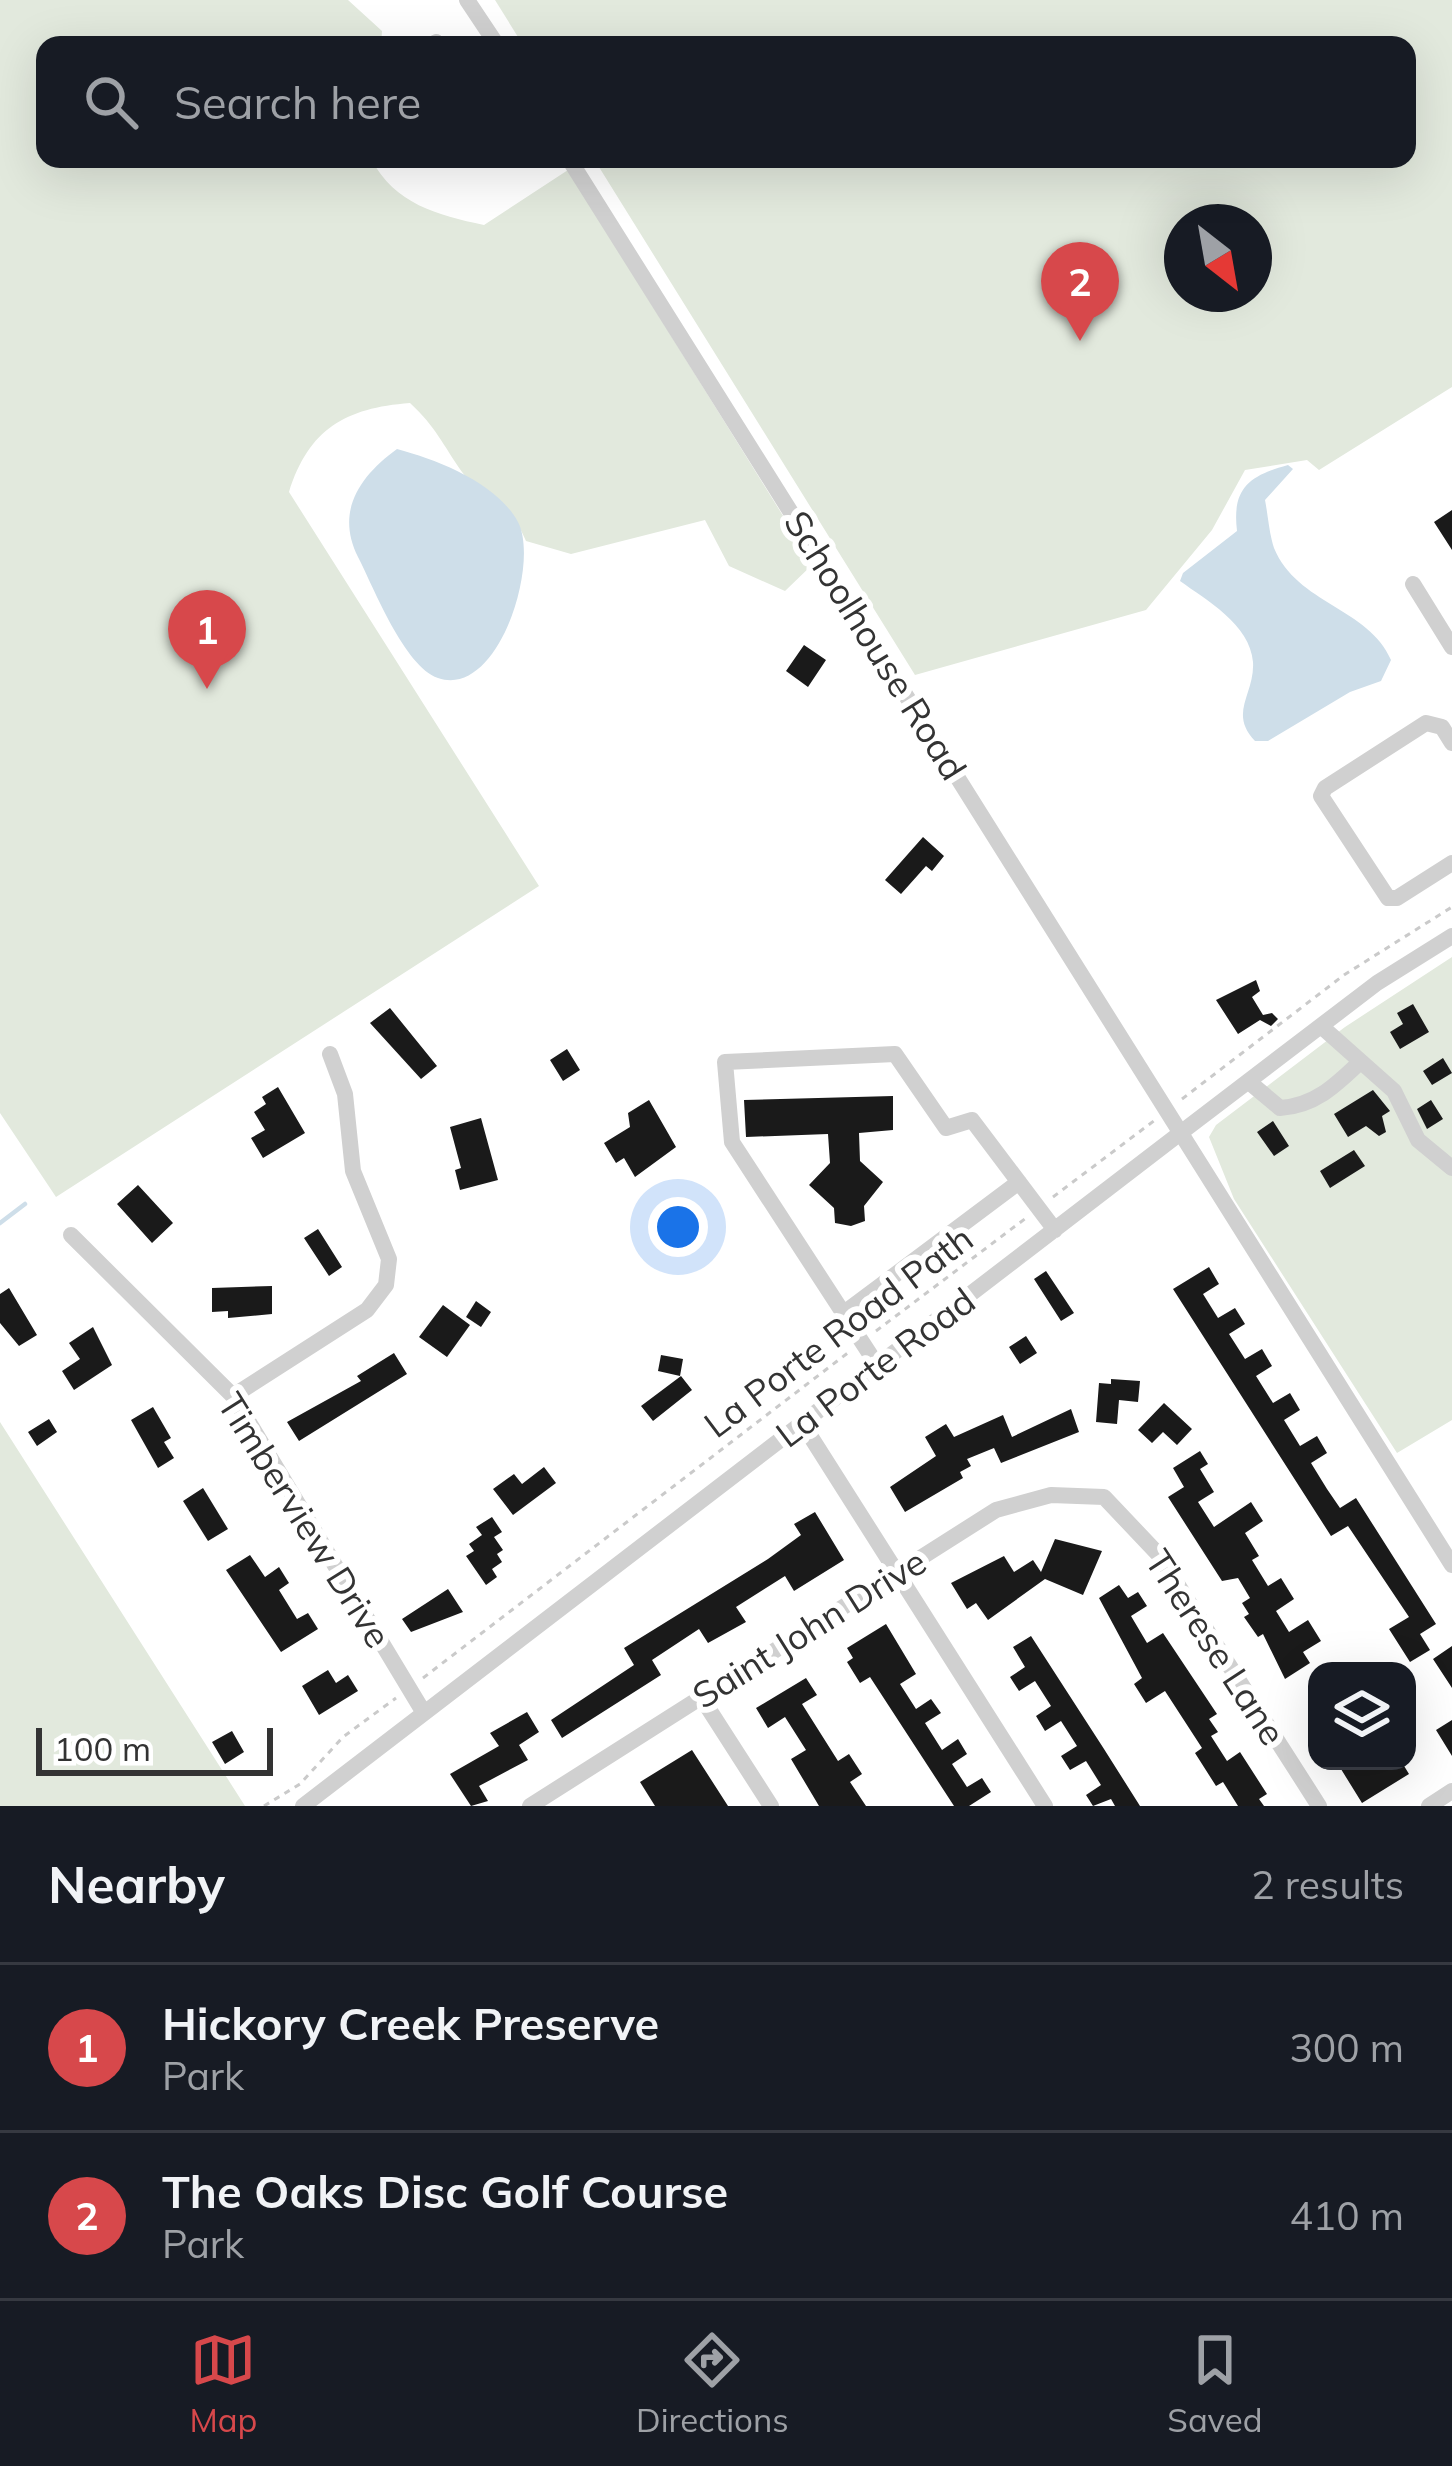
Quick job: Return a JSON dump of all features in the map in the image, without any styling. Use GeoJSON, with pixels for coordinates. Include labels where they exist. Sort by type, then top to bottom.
{"type":"FeatureCollection","features":[{"type":"Feature","properties":{"kind":"street"},"geometry":{"type":"LineString","coordinates":[[466,0],[491,36]]}},
{"type":"Feature","properties":{"kind":"street","name":"Schoolhouse Road"},"geometry":{"type":"LineString","coordinates":[[575,168],[1452,1565]]}},
{"type":"Feature","properties":{"kind":"street"},"geometry":{"type":"LineString","coordinates":[[1413,584],[1452,647]]}},
{"type":"Feature","properties":{"kind":"street"},"geometry":{"type":"LineString","coordinates":[[1452,743],[1442,727],[1426,723],[1321,796],[1388,898],[1397,898],[1452,863]]}},
{"type":"Feature","properties":{"kind":"street","name":"La Porte Road"},"geometry":{"type":"LineString","coordinates":[[303,1806],[1183,1131],[1452,936]]}},
{"type":"Feature","properties":{"kind":"street"},"geometry":{"type":"LineString","coordinates":[[1322,1027],[1358,1064],[1394,1091],[1418,1140],[1452,1168]]}},
{"type":"Feature","properties":{"kind":"street"},"geometry":{"type":"LineString","coordinates":[[233,1396],[367,1310],[390,1274],[353,1171],[345,1094],[330,1054]]}},
{"type":"Feature","properties":{"kind":"street"},"geometry":{"type":"LineString","coordinates":[[878,1365],[732,1142],[724,1062],[895,1054],[946,1128],[971,1120],[1055,1230]]}},
{"type":"Feature","properties":{"kind":"street"},"geometry":{"type":"LineString","coordinates":[[1249,1082],[1280,1108],[1298,1107],[1333,1089],[1358,1064]]}},
{"type":"Feature","properties":{"kind":"street"},"geometry":{"type":"LineString","coordinates":[[844,1313],[1018,1182]]}},
{"type":"Feature","properties":{"kind":"street","name":"Timberview Drive"},"geometry":{"type":"LineString","coordinates":[[71,1235],[233,1396],[424,1713]]}},
{"type":"Feature","properties":{"kind":"street"},"geometry":{"type":"LineString","coordinates":[[802,1423],[1046,1806]]}},
{"type":"Feature","properties":{"kind":"street","name":"Saint John Drive"},"geometry":{"type":"LineString","coordinates":[[530,1806],[996,1510],[1051,1495],[1104,1497]]}},
{"type":"Feature","properties":{"kind":"street","name":"Therese Lane"},"geometry":{"type":"LineString","coordinates":[[1104,1497],[1158,1554],[1319,1806]]}},
{"type":"Feature","properties":{"kind":"street"},"geometry":{"type":"LineString","coordinates":[[701,1696],[771,1806]]}},
{"type":"Feature","properties":{"kind":"street"},"geometry":{"type":"LineString","coordinates":[[1429,1806],[1452,1791]]}},
{"type":"Feature","properties":{"kind":"path","name":"La Porte Road Path"},"geometry":{"type":"LineString","coordinates":[[264,1806],[300,1784],[343,1737],[1344,975],[1452,907]]}},
{"type":"Feature","properties":{"kind":"shaded area"},"geometry":{"type":"Polygon","coordinates":[[[0,0],[348,0],[382,31],[382,36],[36,36],[36,168],[377,168],[392,187],[419,205],[484,225],[568,170],[813,564],[785,591],[729,566],[705,520],[571,554],[526,541],[510,513],[470,482],[410,403],[366,410],[333,426],[307,452],[289,492],[539,886],[56,1197],[0,1113],[0,0]]]}},
{"type":"Feature","properties":{"kind":"shaded area"},"geometry":{"type":"Polygon","coordinates":[[[495,0],[1452,0],[1452,387],[1319,470],[1307,460],[1245,470],[1212,530],[1146,610],[915,675],[600,168],[1416,168],[1416,36],[517,36],[495,0]]]}},
{"type":"Feature","properties":{"kind":"shaded area"},"geometry":{"type":"Polygon","coordinates":[[[397,449],[481,485],[518,522],[523,567],[509,624],[479,668],[460,679],[438,678],[413,658],[391,625],[352,540],[350,510],[355,496],[372,471],[397,449]]]}},
{"type":"Feature","properties":{"kind":"shaded area"},"geometry":{"type":"Polygon","coordinates":[[[1288,465],[1293,469],[1265,500],[1274,548],[1299,582],[1367,628],[1391,660],[1381,681],[1350,692],[1268,741],[1255,741],[1243,712],[1253,673],[1250,648],[1225,614],[1180,581],[1183,573],[1237,531],[1237,505],[1246,486],[1288,465]]]}},
{"type":"Feature","properties":{"kind":"shaded area"},"geometry":{"type":"Polygon","coordinates":[[[1452,957],[1452,1420],[1397,1453],[1234,1199],[1209,1137],[1216,1125],[1345,1027],[1452,957]]]}},
{"type":"Feature","properties":{"kind":"shaded area"},"geometry":{"type":"Polygon","coordinates":[[[0,1422],[245,1806],[0,1806],[0,1422]]]}},
{"type":"Feature","properties":{"kind":"building"},"geometry":{"type":"Polygon","coordinates":[[[1452,510],[1452,550],[1434,522],[1452,510]]]}},
{"type":"Feature","properties":{"kind":"building"},"geometry":{"type":"Polygon","coordinates":[[[804,645],[826,660],[808,687],[786,671],[804,645]]]}},
{"type":"Feature","properties":{"kind":"building"},"geometry":{"type":"Polygon","coordinates":[[[923,837],[944,856],[932,871],[926,866],[901,894],[885,880],[923,837]]]}},
{"type":"Feature","properties":{"kind":"building"},"geometry":{"type":"Polygon","coordinates":[[[1256,980],[1260,991],[1252,997],[1263,1015],[1272,1013],[1278,1019],[1271,1026],[1260,1020],[1238,1034],[1216,1000],[1256,980]]]}},
{"type":"Feature","properties":{"kind":"building"},"geometry":{"type":"Polygon","coordinates":[[[1413,1004],[1429,1032],[1400,1049],[1390,1032],[1403,1024],[1397,1013],[1413,1004]]]}},
{"type":"Feature","properties":{"kind":"building"},"geometry":{"type":"Polygon","coordinates":[[[390,1008],[437,1066],[421,1079],[370,1023],[390,1008]]]}},
{"type":"Feature","properties":{"kind":"building"},"geometry":{"type":"Polygon","coordinates":[[[567,1049],[580,1070],[563,1081],[550,1060],[567,1049]]]}},
{"type":"Feature","properties":{"kind":"building"},"geometry":{"type":"Polygon","coordinates":[[[1443,1058],[1452,1073],[1432,1085],[1423,1071],[1443,1058]]]}},
{"type":"Feature","properties":{"kind":"building"},"geometry":{"type":"Polygon","coordinates":[[[278,1087],[305,1133],[263,1158],[251,1138],[265,1130],[254,1112],[266,1104],[262,1097],[278,1087]]]}},
{"type":"Feature","properties":{"kind":"building"},"geometry":{"type":"Polygon","coordinates":[[[1373,1090],[1390,1111],[1382,1116],[1386,1132],[1379,1136],[1366,1126],[1348,1137],[1334,1114],[1373,1090]]]}},
{"type":"Feature","properties":{"kind":"building"},"geometry":{"type":"Polygon","coordinates":[[[893,1096],[893,1130],[859,1133],[860,1161],[883,1182],[864,1206],[865,1221],[851,1226],[835,1223],[834,1208],[809,1185],[830,1163],[828,1134],[746,1137],[744,1100],[893,1096]]]}},
{"type":"Feature","properties":{"kind":"building"},"geometry":{"type":"Polygon","coordinates":[[[649,1100],[676,1147],[635,1177],[624,1158],[616,1163],[604,1143],[630,1127],[628,1113],[649,1100]]]}},
{"type":"Feature","properties":{"kind":"building"},"geometry":{"type":"Polygon","coordinates":[[[1431,1100],[1443,1119],[1427,1129],[1417,1109],[1431,1100]]]}},
{"type":"Feature","properties":{"kind":"building"},"geometry":{"type":"Polygon","coordinates":[[[481,1118],[498,1180],[460,1190],[455,1170],[461,1168],[450,1127],[481,1118]]]}},
{"type":"Feature","properties":{"kind":"building"},"geometry":{"type":"Polygon","coordinates":[[[1273,1121],[1289,1146],[1274,1156],[1257,1132],[1273,1121]]]}},
{"type":"Feature","properties":{"kind":"building"},"geometry":{"type":"Polygon","coordinates":[[[1354,1150],[1365,1166],[1330,1188],[1320,1171],[1354,1150]]]}},
{"type":"Feature","properties":{"kind":"building"},"geometry":{"type":"Polygon","coordinates":[[[138,1185],[173,1223],[152,1243],[117,1204],[138,1185]]]}},
{"type":"Feature","properties":{"kind":"building"},"geometry":{"type":"Polygon","coordinates":[[[318,1229],[342,1267],[329,1276],[304,1238],[318,1229]]]}},
{"type":"Feature","properties":{"kind":"building"},"geometry":{"type":"Polygon","coordinates":[[[1209,1267],[1219,1284],[1203,1294],[1218,1318],[1235,1308],[1245,1324],[1229,1334],[1245,1359],[1262,1349],[1272,1366],[1256,1376],[1273,1403],[1290,1393],[1300,1410],[1284,1420],[1300,1446],[1317,1436],[1327,1453],[1311,1463],[1340,1508],[1356,1498],[1436,1624],[1420,1634],[1430,1650],[1410,1662],[1389,1629],[1409,1617],[1348,1526],[1331,1536],[1173,1289],[1209,1267]]]}},
{"type":"Feature","properties":{"kind":"building"},"geometry":{"type":"Polygon","coordinates":[[[1046,1271],[1074,1313],[1061,1321],[1034,1279],[1046,1271]]]}},
{"type":"Feature","properties":{"kind":"building"},"geometry":{"type":"Polygon","coordinates":[[[272,1286],[272,1314],[228,1318],[228,1311],[212,1312],[212,1288],[272,1286]]]}},
{"type":"Feature","properties":{"kind":"building"},"geometry":{"type":"Polygon","coordinates":[[[9,1288],[37,1335],[19,1346],[0,1323],[0,1294],[9,1288]]]}},
{"type":"Feature","properties":{"kind":"building"},"geometry":{"type":"Polygon","coordinates":[[[476,1301],[491,1312],[481,1327],[466,1317],[476,1301]]]}},
{"type":"Feature","properties":{"kind":"building"},"geometry":{"type":"Polygon","coordinates":[[[443,1305],[470,1325],[447,1357],[419,1337],[443,1305]]]}},
{"type":"Feature","properties":{"kind":"building"},"geometry":{"type":"Polygon","coordinates":[[[93,1327],[112,1365],[74,1390],[62,1371],[80,1359],[69,1343],[93,1327]]]}},
{"type":"Feature","properties":{"kind":"building"},"geometry":{"type":"Polygon","coordinates":[[[1026,1336],[1037,1353],[1020,1364],[1009,1347],[1026,1336]]]}},
{"type":"Feature","properties":{"kind":"building"},"geometry":{"type":"Polygon","coordinates":[[[394,1353],[407,1374],[299,1441],[287,1422],[361,1381],[357,1376],[394,1353]]]}},
{"type":"Feature","properties":{"kind":"building"},"geometry":{"type":"Polygon","coordinates":[[[661,1355],[683,1359],[680,1376],[658,1371],[661,1355]]]}},
{"type":"Feature","properties":{"kind":"building"},"geometry":{"type":"Polygon","coordinates":[[[681,1376],[692,1390],[653,1421],[641,1406],[681,1376]]]}},
{"type":"Feature","properties":{"kind":"building"},"geometry":{"type":"Polygon","coordinates":[[[1111,1379],[1140,1381],[1138,1402],[1119,1400],[1117,1424],[1096,1422],[1099,1383],[1111,1384],[1111,1379]]]}},
{"type":"Feature","properties":{"kind":"building"},"geometry":{"type":"Polygon","coordinates":[[[1164,1403],[1192,1429],[1177,1445],[1163,1432],[1152,1443],[1138,1430],[1164,1403]]]}},
{"type":"Feature","properties":{"kind":"building"},"geometry":{"type":"Polygon","coordinates":[[[153,1407],[171,1438],[164,1442],[174,1458],[158,1468],[131,1420],[153,1407]]]}},
{"type":"Feature","properties":{"kind":"building"},"geometry":{"type":"Polygon","coordinates":[[[1071,1409],[1079,1432],[1001,1463],[994,1448],[967,1459],[971,1466],[960,1472],[963,1478],[905,1512],[890,1487],[936,1456],[925,1437],[946,1424],[954,1437],[1003,1415],[1012,1437],[1071,1409]]]}},
{"type":"Feature","properties":{"kind":"building"},"geometry":{"type":"Polygon","coordinates":[[[49,1419],[57,1432],[37,1446],[28,1432],[49,1419]]]}},
{"type":"Feature","properties":{"kind":"building"},"geometry":{"type":"Polygon","coordinates":[[[1200,1451],[1208,1464],[1200,1469],[1214,1492],[1198,1502],[1214,1527],[1251,1502],[1263,1521],[1245,1533],[1259,1556],[1252,1560],[1268,1586],[1281,1578],[1294,1599],[1276,1611],[1289,1632],[1308,1620],[1321,1641],[1303,1652],[1308,1664],[1285,1679],[1263,1634],[1258,1637],[1244,1617],[1249,1614],[1242,1603],[1250,1598],[1238,1578],[1222,1581],[1168,1497],[1184,1487],[1173,1468],[1200,1451]]]}},
{"type":"Feature","properties":{"kind":"building"},"geometry":{"type":"Polygon","coordinates":[[[544,1467],[556,1483],[513,1515],[493,1489],[514,1474],[522,1484],[544,1467]]]}},
{"type":"Feature","properties":{"kind":"building"},"geometry":{"type":"Polygon","coordinates":[[[203,1488],[228,1529],[208,1541],[183,1501],[203,1488]]]}},
{"type":"Feature","properties":{"kind":"building"},"geometry":{"type":"Polygon","coordinates":[[[815,1512],[844,1560],[794,1591],[785,1576],[736,1607],[746,1622],[708,1643],[699,1629],[652,1660],[661,1675],[562,1738],[551,1720],[634,1665],[624,1648],[768,1559],[801,1535],[794,1524],[815,1512]]]}},
{"type":"Feature","properties":{"kind":"building"},"geometry":{"type":"Polygon","coordinates":[[[492,1517],[502,1532],[494,1537],[503,1550],[497,1554],[502,1562],[492,1569],[497,1577],[486,1585],[466,1556],[474,1551],[469,1544],[482,1535],[476,1527],[492,1517]]]}},
{"type":"Feature","properties":{"kind":"building"},"geometry":{"type":"Polygon","coordinates":[[[1055,1539],[1102,1551],[1083,1595],[1045,1579],[988,1620],[976,1603],[967,1609],[951,1583],[1004,1556],[1014,1572],[1033,1560],[1041,1572],[1055,1539]]]}},
{"type":"Feature","properties":{"kind":"building"},"geometry":{"type":"Polygon","coordinates":[[[250,1555],[265,1577],[279,1567],[289,1583],[279,1590],[297,1619],[308,1613],[318,1629],[281,1652],[226,1570],[250,1555]]]}},
{"type":"Feature","properties":{"kind":"building"},"geometry":{"type":"Polygon","coordinates":[[[1119,1585],[1128,1598],[1138,1592],[1147,1606],[1131,1616],[1147,1643],[1163,1633],[1217,1714],[1209,1719],[1218,1732],[1211,1736],[1227,1761],[1240,1752],[1267,1794],[1259,1799],[1264,1806],[1238,1806],[1223,1782],[1216,1786],[1195,1753],[1202,1748],[1165,1691],[1146,1703],[1134,1684],[1142,1678],[1099,1598],[1119,1585]]]}},
{"type":"Feature","properties":{"kind":"building"},"geometry":{"type":"Polygon","coordinates":[[[448,1589],[463,1612],[411,1632],[402,1619],[448,1589]]]}},
{"type":"Feature","properties":{"kind":"building"},"geometry":{"type":"Polygon","coordinates":[[[886,1624],[916,1674],[900,1684],[916,1709],[931,1699],[941,1713],[925,1723],[942,1750],[958,1739],[967,1754],[952,1764],[967,1787],[982,1778],[991,1792],[969,1806],[954,1806],[870,1677],[860,1683],[847,1662],[853,1658],[847,1648],[886,1624]]]}},
{"type":"Feature","properties":{"kind":"building"},"geometry":{"type":"Polygon","coordinates":[[[1031,1636],[1140,1806],[1115,1806],[1111,1799],[1093,1806],[1086,1795],[1101,1785],[1086,1761],[1070,1770],[1061,1756],[1077,1746],[1061,1721],[1045,1731],[1036,1716],[1051,1706],[1035,1681],[1019,1691],[1010,1677],[1025,1667],[1013,1647],[1031,1636]]]}},
{"type":"Feature","properties":{"kind":"building"},"geometry":{"type":"Polygon","coordinates":[[[1452,1646],[1452,1688],[1433,1659],[1452,1646]]]}},
{"type":"Feature","properties":{"kind":"building"},"geometry":{"type":"Polygon","coordinates":[[[328,1670],[336,1683],[348,1675],[358,1691],[319,1715],[302,1686],[328,1670]]]}},
{"type":"Feature","properties":{"kind":"building"},"geometry":{"type":"Polygon","coordinates":[[[806,1678],[817,1695],[802,1704],[838,1761],[849,1754],[862,1774],[850,1782],[866,1806],[819,1806],[791,1759],[806,1750],[785,1717],[768,1728],[756,1708],[806,1678]]]}},
{"type":"Feature","properties":{"kind":"building"},"geometry":{"type":"Polygon","coordinates":[[[527,1712],[539,1732],[519,1745],[528,1760],[479,1786],[488,1801],[471,1806],[450,1774],[499,1746],[490,1733],[527,1712]]]}},
{"type":"Feature","properties":{"kind":"building"},"geometry":{"type":"Polygon","coordinates":[[[1452,1720],[1452,1756],[1436,1730],[1452,1720]]]}},
{"type":"Feature","properties":{"kind":"building"},"geometry":{"type":"Polygon","coordinates":[[[232,1731],[244,1752],[225,1764],[212,1742],[232,1731]]]}},
{"type":"Feature","properties":{"kind":"building"},"geometry":{"type":"Polygon","coordinates":[[[692,1750],[728,1806],[655,1806],[640,1782],[692,1750]]]}},
{"type":"Feature","properties":{"kind":"building"},"geometry":{"type":"Polygon","coordinates":[[[1342,1770],[1407,1770],[1409,1774],[1362,1803],[1342,1770]]]}},
{"type":"Feature","properties":{"kind":"waterway"},"geometry":{"type":"LineString","coordinates":[[0,1223],[25,1204]]}},
{"type":"Feature","properties":{"kind":"place","name":"The Oaks Disc Golf Course"},"geometry":{"type":"Point","coordinates":[1080,341]}},
{"type":"Feature","properties":{"kind":"place","name":"Hickory Creek Preserve"},"geometry":{"type":"Point","coordinates":[207,689]}}]}
